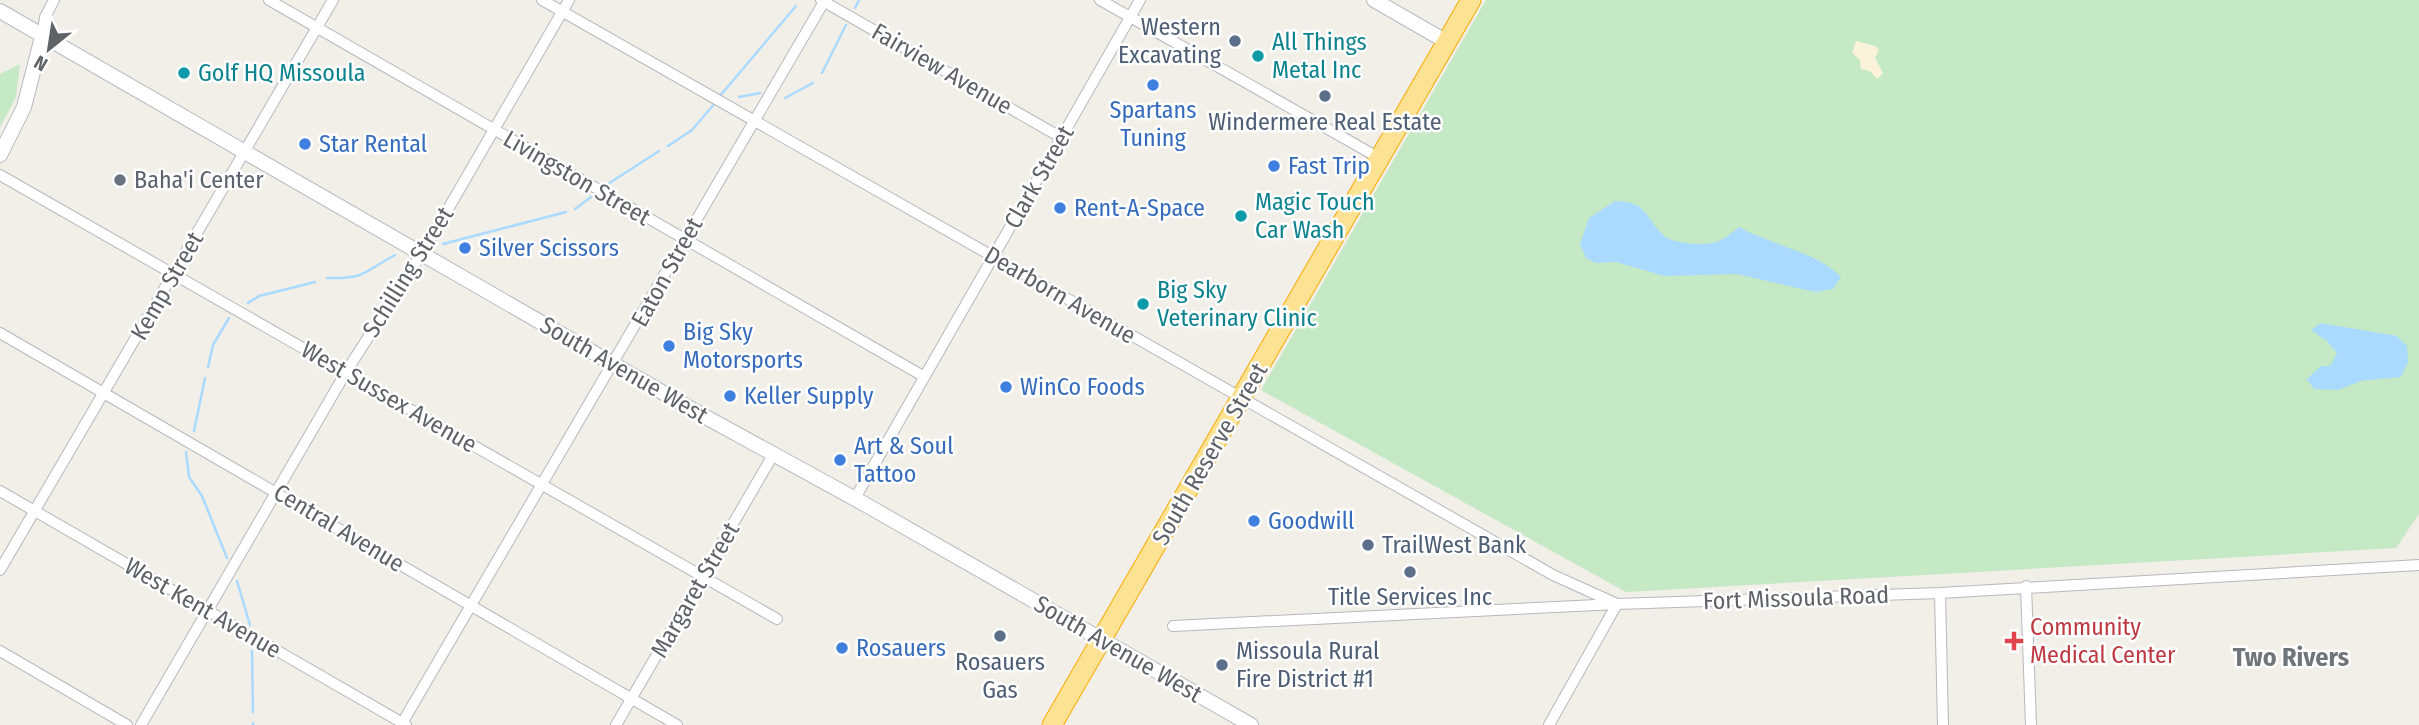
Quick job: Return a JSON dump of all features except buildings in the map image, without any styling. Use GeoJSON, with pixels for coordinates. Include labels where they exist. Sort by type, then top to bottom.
{"type":"FeatureCollection","features":[{"type":"Feature","properties":{"kind":"highway","name":"South Reserve Street"},"geometry":{"type":"LineString","coordinates":[[1052,725],[1471,0]]}},
{"type":"Feature","properties":{"kind":"street"},"geometry":{"type":"LineString","coordinates":[[0,155],[24,107],[45,17],[54,0]]}},
{"type":"Feature","properties":{"kind":"street","name":"Livingston Street"},"geometry":{"type":"LineString","coordinates":[[269,0],[923,376]]}},
{"type":"Feature","properties":{"kind":"street","name":"Kemp Street"},"geometry":{"type":"LineString","coordinates":[[0,570],[176,273],[333,0]]}},
{"type":"Feature","properties":{"kind":"street","name":"Dearborn Avenue"},"geometry":{"type":"LineString","coordinates":[[542,0],[754,123],[1553,575],[1618,604]]}},
{"type":"Feature","properties":{"kind":"street","name":"Schilling Street"},"geometry":{"type":"LineString","coordinates":[[141,725],[345,372],[422,253],[569,0]]}},
{"type":"Feature","properties":{"kind":"street"},"geometry":{"type":"LineString","coordinates":[[1100,0],[1381,159]]}},
{"type":"Feature","properties":{"kind":"street","name":"Clark Street"},"geometry":{"type":"LineString","coordinates":[[854,500],[1140,0]]}},
{"type":"Feature","properties":{"kind":"street"},"geometry":{"type":"LineString","coordinates":[[1374,0],[1447,42]]}},
{"type":"Feature","properties":{"kind":"street","name":"Eaton Street"},"geometry":{"type":"LineString","coordinates":[[403,724],[540,484],[614,365],[824,1]]}},
{"type":"Feature","properties":{"kind":"street","name":"Fairview Avenue"},"geometry":{"type":"LineString","coordinates":[[824,1],[1062,138]]}},
{"type":"Feature","properties":{"kind":"street","name":"South Avenue West"},"geometry":{"type":"LineString","coordinates":[[0,11],[614,365],[1251,725]]}},
{"type":"Feature","properties":{"kind":"street","name":"West Sussex Avenue"},"geometry":{"type":"LineString","coordinates":[[0,175],[176,273],[777,619]]}},
{"type":"Feature","properties":{"kind":"street","name":"Central Avenue"},"geometry":{"type":"LineString","coordinates":[[0,332],[677,725]]}},
{"type":"Feature","properties":{"kind":"street","name":"Margaret Street"},"geometry":{"type":"LineString","coordinates":[[616,725],[773,455]]}},
{"type":"Feature","properties":{"kind":"street","name":"West Kent Avenue"},"geometry":{"type":"LineString","coordinates":[[0,491],[403,724]]}},
{"type":"Feature","properties":{"kind":"street","name":"Fort Missoula Road"},"geometry":{"type":"LineString","coordinates":[[1172,626],[1618,604],[1940,593],[2419,565]]}},
{"type":"Feature","properties":{"kind":"street"},"geometry":{"type":"LineString","coordinates":[[2026,586],[2031,725]]}},
{"type":"Feature","properties":{"kind":"street"},"geometry":{"type":"LineString","coordinates":[[1940,593],[1944,725]]}},
{"type":"Feature","properties":{"kind":"street"},"geometry":{"type":"LineString","coordinates":[[1549,725],[1618,604]]}},
{"type":"Feature","properties":{"kind":"street"},"geometry":{"type":"LineString","coordinates":[[0,652],[127,725]]}},
{"type":"Feature","properties":{"kind":"green space"},"geometry":{"type":"Polygon","coordinates":[[[1486,0],[2419,0],[2419,514],[2396,548],[1626,592],[1261,390],[1486,0]]]}},
{"type":"Feature","properties":{"kind":"green space"},"geometry":{"type":"Polygon","coordinates":[[[20,64],[16,97],[0,127],[0,74],[20,64]]]}},
{"type":"Feature","properties":{"kind":"sand"},"geometry":{"type":"Polygon","coordinates":[[[1856,41],[1875,46],[1879,50],[1875,58],[1883,73],[1877,79],[1870,71],[1861,69],[1860,60],[1852,53],[1856,41]]]}},
{"type":"Feature","properties":{"kind":"water"},"geometry":{"type":"Polygon","coordinates":[[[1615,201],[1639,207],[1662,234],[1672,240],[1696,244],[1716,242],[1739,227],[1807,255],[1831,268],[1841,277],[1833,289],[1815,292],[1737,274],[1664,276],[1616,262],[1596,263],[1586,258],[1580,244],[1589,218],[1615,201]]]}},
{"type":"Feature","properties":{"kind":"water"},"geometry":{"type":"Polygon","coordinates":[[[2321,323],[2397,336],[2407,346],[2408,362],[2401,377],[2361,381],[2338,390],[2314,389],[2307,379],[2321,366],[2330,366],[2337,353],[2327,341],[2311,330],[2321,323]]]}},
{"type":"Feature","properties":{"kind":"waterway"},"geometry":{"type":"LineString","coordinates":[[855,8],[859,0]]}},
{"type":"Feature","properties":{"kind":"waterway"},"geometry":{"type":"LineString","coordinates":[[719,97],[796,6]]}},
{"type":"Feature","properties":{"kind":"waterway"},"geometry":{"type":"LineString","coordinates":[[822,73],[846,25]]}},
{"type":"Feature","properties":{"kind":"waterway"},"geometry":{"type":"LineString","coordinates":[[785,98],[813,83]]}},
{"type":"Feature","properties":{"kind":"waterway"},"geometry":{"type":"LineString","coordinates":[[739,97],[760,93]]}},
{"type":"Feature","properties":{"kind":"waterway"},"geometry":{"type":"LineString","coordinates":[[668,146],[692,130],[715,103]]}},
{"type":"Feature","properties":{"kind":"waterway"},"geometry":{"type":"LineString","coordinates":[[608,184],[659,151]]}},
{"type":"Feature","properties":{"kind":"waterway"},"geometry":{"type":"LineString","coordinates":[[575,209],[591,197]]}},
{"type":"Feature","properties":{"kind":"waterway"},"geometry":{"type":"LineString","coordinates":[[443,244],[566,212]]}},
{"type":"Feature","properties":{"kind":"waterway"},"geometry":{"type":"LineString","coordinates":[[327,278],[357,276],[395,255]]}},
{"type":"Feature","properties":{"kind":"waterway"},"geometry":{"type":"LineString","coordinates":[[248,303],[259,296],[315,282]]}},
{"type":"Feature","properties":{"kind":"waterway"},"geometry":{"type":"LineString","coordinates":[[208,367],[213,345],[229,318]]}},
{"type":"Feature","properties":{"kind":"waterway"},"geometry":{"type":"LineString","coordinates":[[194,431],[205,378]]}},
{"type":"Feature","properties":{"kind":"waterway"},"geometry":{"type":"LineString","coordinates":[[186,452],[189,477],[202,496],[227,558]]}},
{"type":"Feature","properties":{"kind":"waterway"},"geometry":{"type":"LineString","coordinates":[[237,581],[250,625]]}},
{"type":"Feature","properties":{"kind":"waterway"},"geometry":{"type":"LineString","coordinates":[[252,651],[253,712]]}},
{"type":"Feature","properties":{"kind":"place","name":"Western Excavating"},"geometry":{"type":"Point","coordinates":[1235,41]}},
{"type":"Feature","properties":{"kind":"place","name":"All Things Metal Inc"},"geometry":{"type":"Point","coordinates":[1258,56]}},
{"type":"Feature","properties":{"kind":"place","name":"Golf HQ Missoula"},"geometry":{"type":"Point","coordinates":[184,73]}},
{"type":"Feature","properties":{"kind":"place","name":"Spartans Tuning"},"geometry":{"type":"Point","coordinates":[1153,85]}},
{"type":"Feature","properties":{"kind":"place","name":"Windermere Real Estate"},"geometry":{"type":"Point","coordinates":[1325,96]}},
{"type":"Feature","properties":{"kind":"place","name":"Star Rental"},"geometry":{"type":"Point","coordinates":[305,144]}},
{"type":"Feature","properties":{"kind":"place","name":"Fast Trip"},"geometry":{"type":"Point","coordinates":[1274,166]}},
{"type":"Feature","properties":{"kind":"place","name":"Baha'i Center"},"geometry":{"type":"Point","coordinates":[120,180]}},
{"type":"Feature","properties":{"kind":"place","name":"Rent-A-Space"},"geometry":{"type":"Point","coordinates":[1060,208]}},
{"type":"Feature","properties":{"kind":"place","name":"Magic Touch Car Wash"},"geometry":{"type":"Point","coordinates":[1241,216]}},
{"type":"Feature","properties":{"kind":"place","name":"Silver Scissors"},"geometry":{"type":"Point","coordinates":[465,248]}},
{"type":"Feature","properties":{"kind":"place","name":"Big Sky Veterinary Clinic"},"geometry":{"type":"Point","coordinates":[1143,304]}},
{"type":"Feature","properties":{"kind":"place","name":"Big Sky Motorsports"},"geometry":{"type":"Point","coordinates":[669,346]}},
{"type":"Feature","properties":{"kind":"place","name":"WinCo Foods"},"geometry":{"type":"Point","coordinates":[1006,387]}},
{"type":"Feature","properties":{"kind":"place","name":"Keller Supply"},"geometry":{"type":"Point","coordinates":[730,396]}},
{"type":"Feature","properties":{"kind":"place","name":"Art & Soul Tattoo"},"geometry":{"type":"Point","coordinates":[840,460]}},
{"type":"Feature","properties":{"kind":"place","name":"Goodwill"},"geometry":{"type":"Point","coordinates":[1254,521]}},
{"type":"Feature","properties":{"kind":"place","name":"TrailWest Bank"},"geometry":{"type":"Point","coordinates":[1368,545]}},
{"type":"Feature","properties":{"kind":"place","name":"Title Services Inc"},"geometry":{"type":"Point","coordinates":[1410,572]}},
{"type":"Feature","properties":{"kind":"place","name":"Rosauers Gas"},"geometry":{"type":"Point","coordinates":[1000,636]}},
{"type":"Feature","properties":{"kind":"place","name":"Community Medical Center"},"geometry":{"type":"Point","coordinates":[2014,641]}},
{"type":"Feature","properties":{"kind":"place","name":"Rosauers"},"geometry":{"type":"Point","coordinates":[842,648]}},
{"type":"Feature","properties":{"kind":"place","name":"Missoula Rural Fire District #1"},"geometry":{"type":"Point","coordinates":[1222,665]}},
{"type":"Feature","properties":{"kind":"district","name":"Two Rivers"},"geometry":{"type":"Point","coordinates":[2291,657]}}]}
